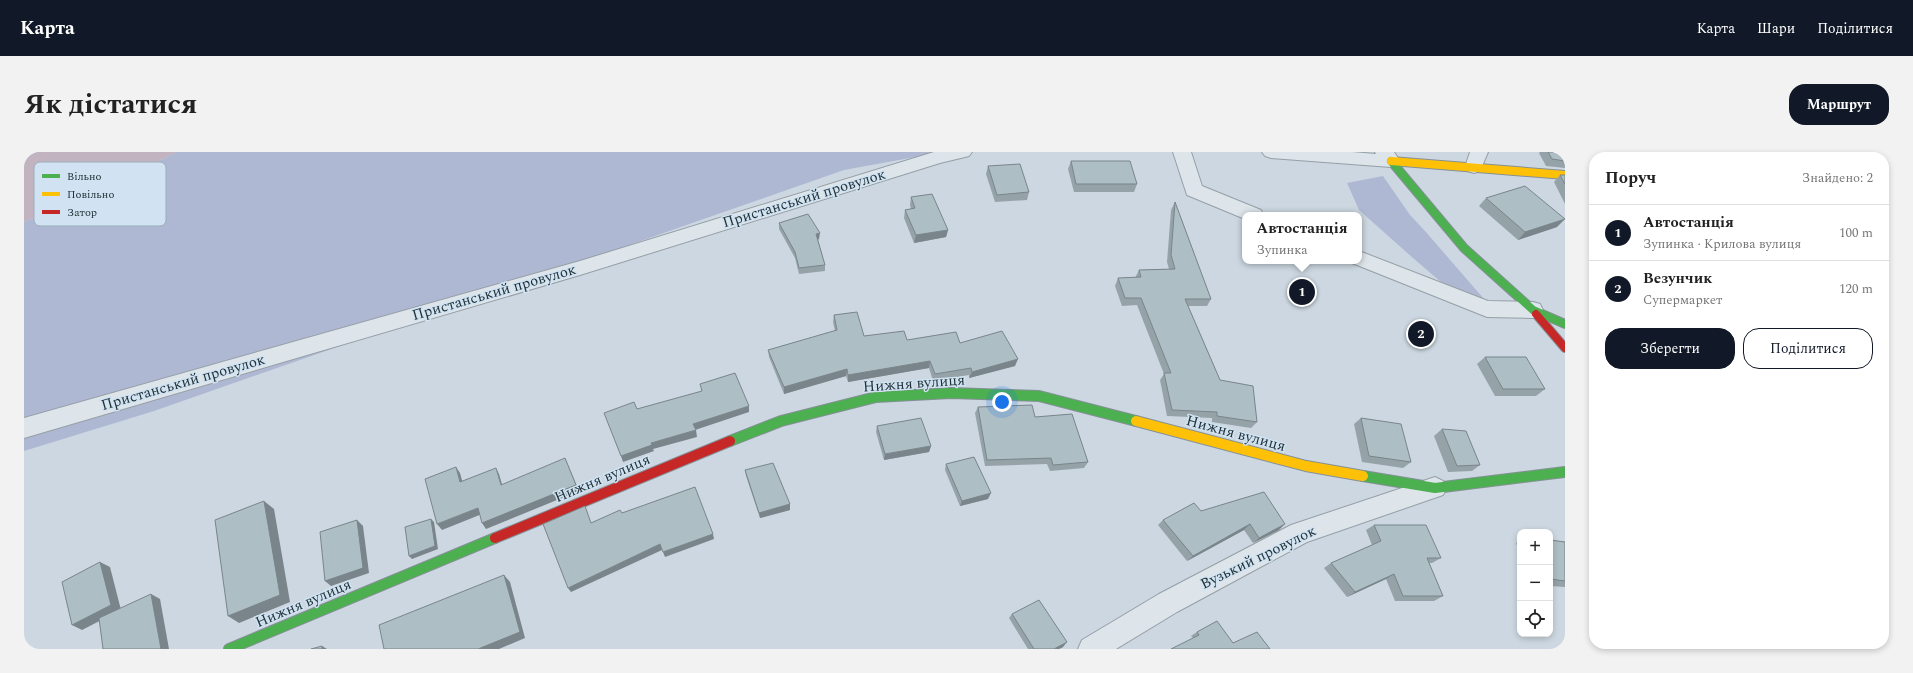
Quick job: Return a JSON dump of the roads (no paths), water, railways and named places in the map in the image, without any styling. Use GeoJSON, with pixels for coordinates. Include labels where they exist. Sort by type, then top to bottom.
{"type":"FeatureCollection","features":[{"type":"Feature","properties":{"kind":"street","name":"Пристанський провулок"},"geometry":{"type":"LineString","coordinates":[[24,428],[580,268],[938,157],[963,152]]}},
{"type":"Feature","properties":{"kind":"street"},"geometry":{"type":"LineString","coordinates":[[1182,152],[1194,190],[1247,212]]}},
{"type":"Feature","properties":{"kind":"street"},"geometry":{"type":"LineString","coordinates":[[1271,152],[1476,160],[1565,175]]}},
{"type":"Feature","properties":{"kind":"street"},"geometry":{"type":"LineString","coordinates":[[1388,156],[1464,248],[1533,310],[1565,348]]}},
{"type":"Feature","properties":{"kind":"street"},"geometry":{"type":"LineString","coordinates":[[1362,259],[1487,309],[1533,310],[1565,324]]}},
{"type":"Feature","properties":{"kind":"street","name":"Нижня вулиця"},"geometry":{"type":"LineString","coordinates":[[229,649],[663,468],[781,421],[876,397],[951,393],[1039,396],[1306,466],[1435,488],[1565,472]]}},
{"type":"Feature","properties":{"kind":"street","name":"Вузький провулок"},"geometry":{"type":"LineString","coordinates":[[1091,649],[1168,603],[1300,533],[1435,488]]}},
{"type":"Feature","properties":{"kind":"place","name":"Автостанція"},"geometry":{"type":"Point","coordinates":[1302,292]}},
{"type":"Feature","properties":{"kind":"place","name":"Везунчик"},"geometry":{"type":"Point","coordinates":[1421,334]}}]}
